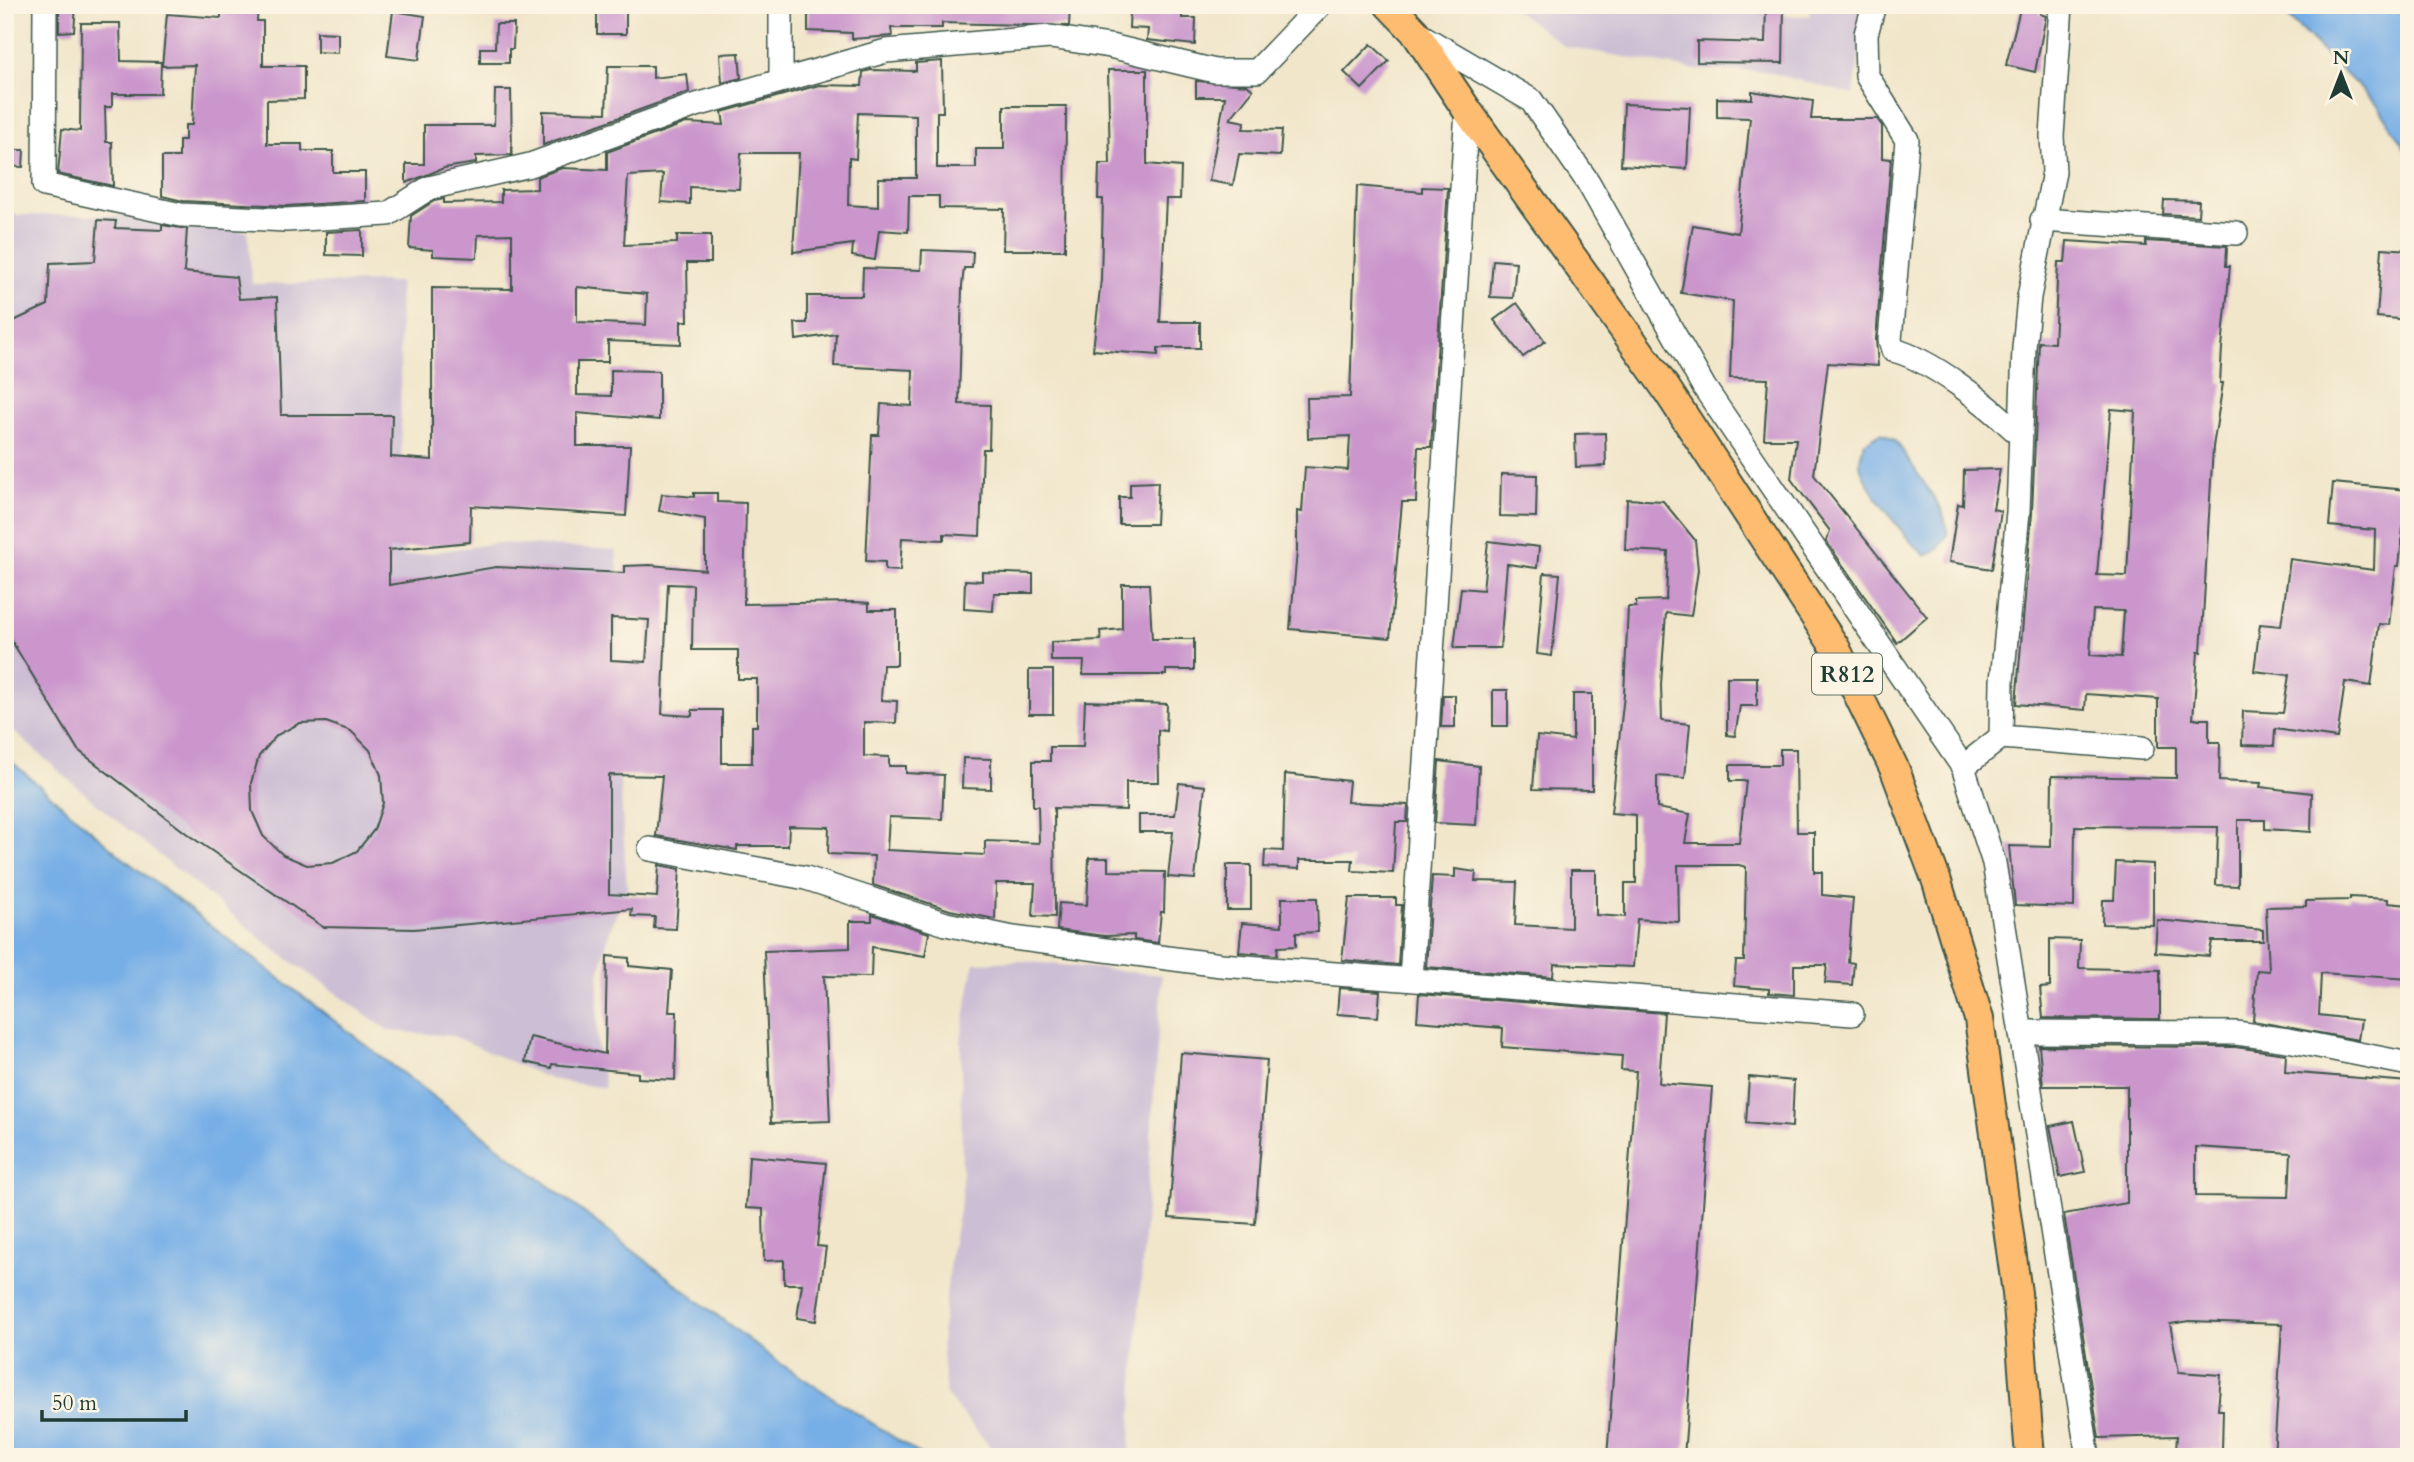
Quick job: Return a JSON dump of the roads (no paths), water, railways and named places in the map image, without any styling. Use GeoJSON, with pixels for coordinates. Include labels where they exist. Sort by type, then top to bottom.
{"type":"FeatureCollection","features":[{"type":"Feature","properties":{"kind":"main road","name":"R812"},"geometry":{"type":"LineString","coordinates":[[1389,5],[1415,32],[1467,110],[1665,387],[1835,647],[1895,771],[1937,882],[1979,1019],[2017,1293],[2030,1457]]}},
{"type":"Feature","properties":{"kind":"street"},"geometry":{"type":"LineString","coordinates":[[45,5],[44,185],[181,215],[286,220],[388,214],[429,188],[530,165],[693,106],[886,51],[1050,37],[1110,46],[1215,71],[1256,71],[1320,5]]}},
{"type":"Feature","properties":{"kind":"street"},"geometry":{"type":"LineString","coordinates":[[781,5],[781,80]]}},
{"type":"Feature","properties":{"kind":"street"},"geometry":{"type":"LineString","coordinates":[[1874,5],[1866,34],[1867,76],[1907,140],[1890,340],[1893,350],[1924,365],[1956,386],[2019,434]]}},
{"type":"Feature","properties":{"kind":"street"},"geometry":{"type":"LineString","coordinates":[[2001,737],[2002,681],[2018,512],[2019,434],[2029,297],[2053,172],[2052,136],[2061,5]]}},
{"type":"Feature","properties":{"kind":"street"},"geometry":{"type":"LineString","coordinates":[[1415,32],[1531,100],[1588,182],[1704,387],[1963,767],[1994,863],[2088,1457]]}},
{"type":"Feature","properties":{"kind":"street"},"geometry":{"type":"LineString","coordinates":[[1411,979],[1467,110]]}},
{"type":"Feature","properties":{"kind":"street"},"geometry":{"type":"LineString","coordinates":[[2042,220],[2236,233]]}},
{"type":"Feature","properties":{"kind":"street"},"geometry":{"type":"LineString","coordinates":[[1963,767],[2001,737],[2142,748]]}},
{"type":"Feature","properties":{"kind":"street"},"geometry":{"type":"LineString","coordinates":[[650,849],[806,878],[946,924],[1013,938],[1221,965],[1852,1014]]}},
{"type":"Feature","properties":{"kind":"street"},"geometry":{"type":"LineString","coordinates":[[2021,1032],[2236,1033],[2288,1040],[2409,1064]]}},
{"type":"Feature","properties":{"kind":"water"},"geometry":{"type":"Polygon","coordinates":[[[2276,5],[2409,5],[2409,155],[2378,106],[2276,5]]]}},
{"type":"Feature","properties":{"kind":"water"},"geometry":{"type":"Polygon","coordinates":[[[1881,433],[1896,441],[1942,510],[1948,534],[1939,548],[1926,556],[1888,514],[1870,487],[1860,465],[1864,443],[1881,433]]]}},
{"type":"Feature","properties":{"kind":"water"},"geometry":{"type":"Polygon","coordinates":[[[5,756],[123,858],[775,1360],[924,1457],[5,1457],[5,756]]]}}]}
